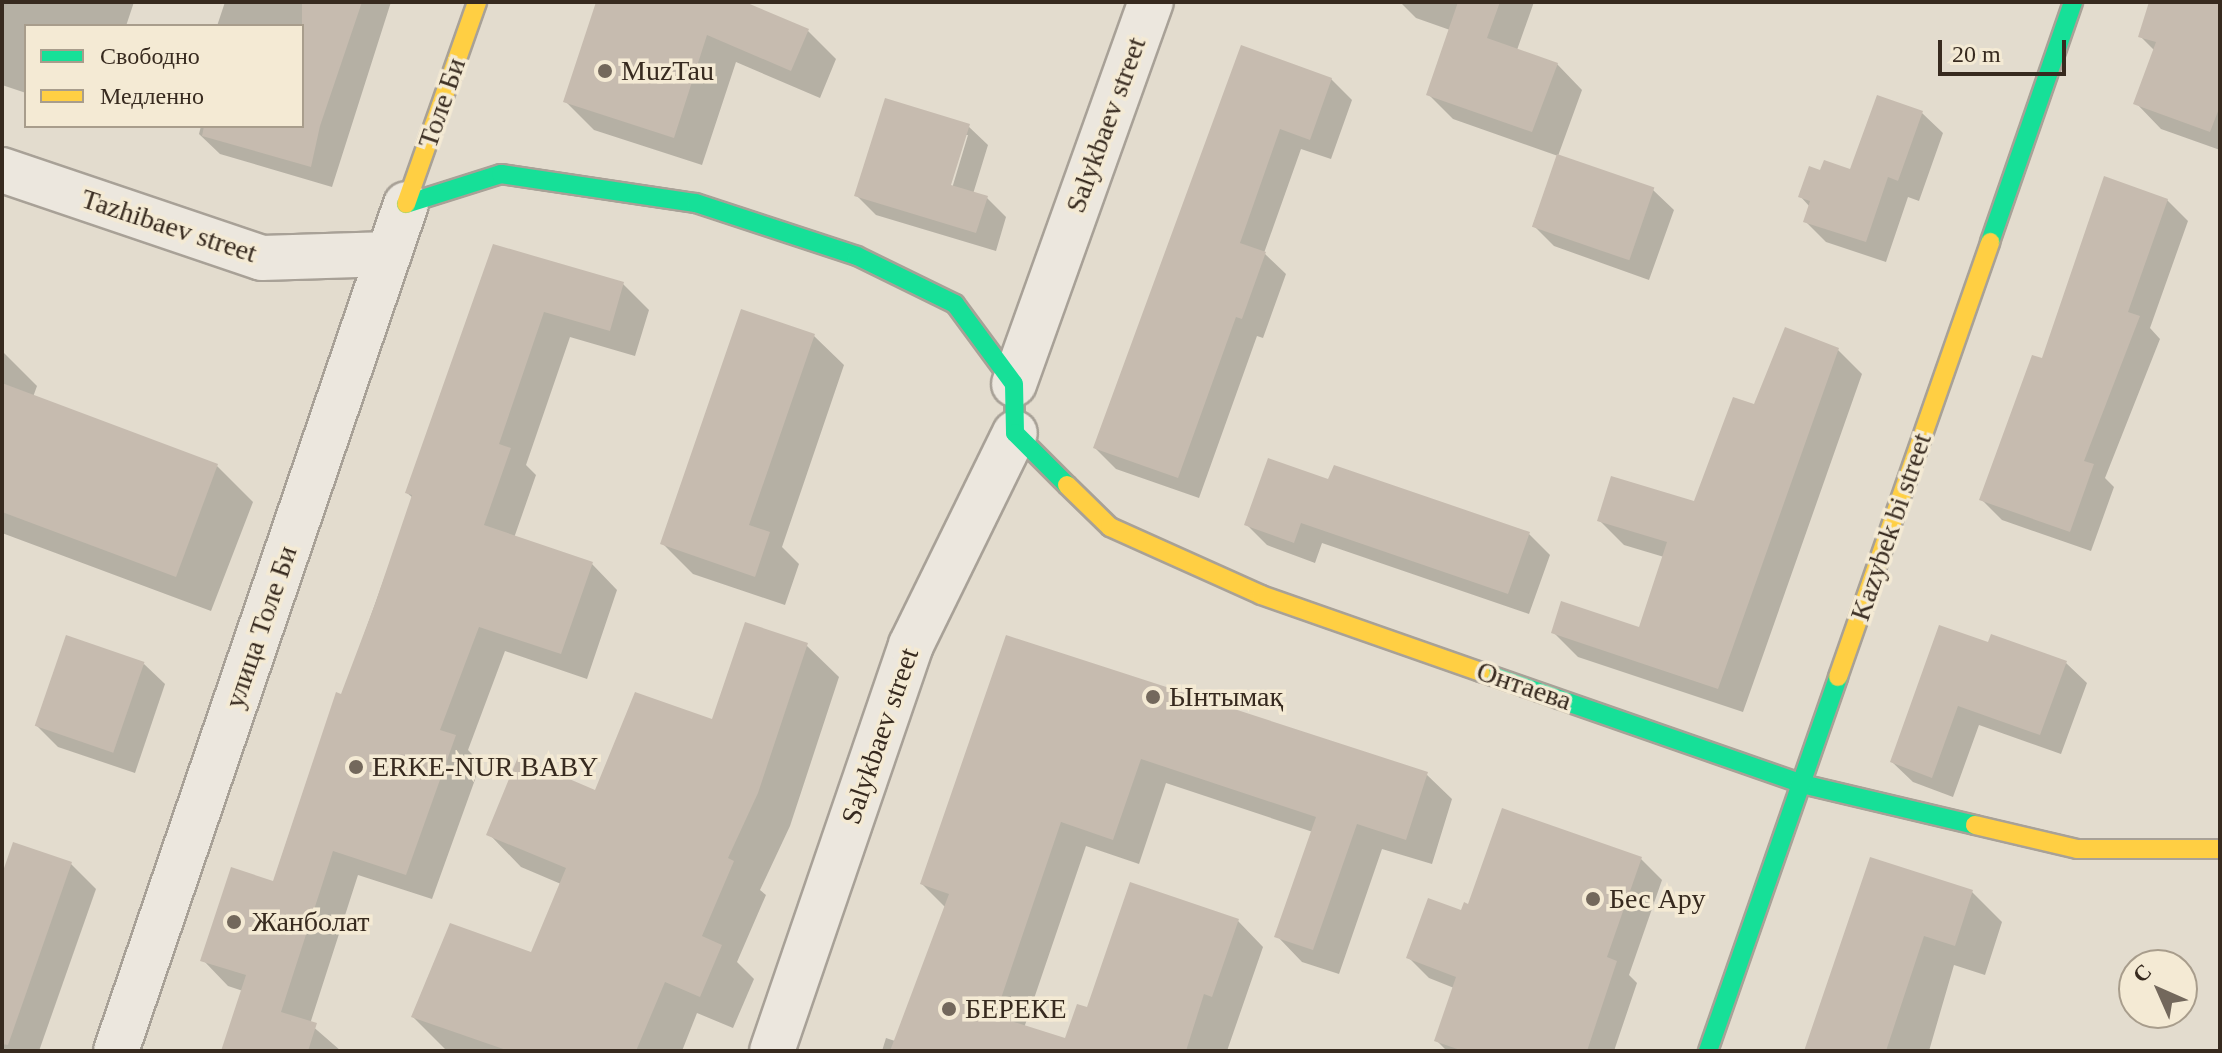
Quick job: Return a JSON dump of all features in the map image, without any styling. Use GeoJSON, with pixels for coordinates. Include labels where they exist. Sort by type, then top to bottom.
{"type":"FeatureCollection","features":[{"type":"Feature","properties":{"kind":"main road","name":"Толе Би"},"geometry":{"type":"LineString","coordinates":[[406,204],[477,2]]}},
{"type":"Feature","properties":{"kind":"main road","name":"Kazybek bi street"},"geometry":{"type":"LineString","coordinates":[[1708,1051],[2073,2]]}},
{"type":"Feature","properties":{"kind":"main road"},"geometry":{"type":"LineString","coordinates":[[406,204],[501,174],[696,203],[857,256],[955,304],[1014,384],[1015,433]]}},
{"type":"Feature","properties":{"kind":"main road","name":"Онтаева"},"geometry":{"type":"LineString","coordinates":[[1015,433],[1110,527],[1247,589],[1802,784],[2077,849],[2220,849]]}},
{"type":"Feature","properties":{"kind":"street","name":"Salykbaev street"},"geometry":{"type":"LineString","coordinates":[[1014,384],[1151,2]]}},
{"type":"Feature","properties":{"kind":"street","name":"Tazhibaev street"},"geometry":{"type":"LineString","coordinates":[[2,170],[262,258],[389,254]]}},
{"type":"Feature","properties":{"kind":"street","name":"улица Толе Би"},"geometry":{"type":"LineString","coordinates":[[116,1051],[406,204]]}},
{"type":"Feature","properties":{"kind":"street","name":"Salykbaev street"},"geometry":{"type":"LineString","coordinates":[[772,1051],[911,645],[1015,433]]}},
{"type":"Feature","properties":{"kind":"building"},"geometry":{"type":"Polygon","coordinates":[[[302,2],[362,2],[320,126],[311,167],[202,136],[204,128],[304,128],[302,2]]]}},
{"type":"Feature","properties":{"kind":"building"},"geometry":{"type":"Polygon","coordinates":[[[596,2],[745,2],[809,29],[791,71],[707,35],[674,138],[563,102],[596,2]]]}},
{"type":"Feature","properties":{"kind":"building"},"geometry":{"type":"Polygon","coordinates":[[[1458,2],[1500,2],[1487,38],[1558,63],[1532,132],[1426,95],[1458,2]]]}},
{"type":"Feature","properties":{"kind":"building"},"geometry":{"type":"Polygon","coordinates":[[[2149,2],[2220,2],[2220,106],[2210,132],[2133,104],[2156,42],[2138,37],[2149,2]]]}},
{"type":"Feature","properties":{"kind":"building"},"geometry":{"type":"Polygon","coordinates":[[[1241,45],[1332,78],[1310,140],[1280,129],[1240,243],[1266,252],[1242,319],[1236,317],[1178,478],[1093,448],[1241,45]]]}},
{"type":"Feature","properties":{"kind":"building"},"geometry":{"type":"Polygon","coordinates":[[[1877,95],[1923,111],[1898,181],[1888,177],[1866,242],[1803,222],[1810,201],[1798,197],[1809,166],[1820,170],[1824,160],[1850,169],[1877,95]]]}},
{"type":"Feature","properties":{"kind":"building"},"geometry":{"type":"Polygon","coordinates":[[[885,98],[970,124],[951,185],[988,196],[976,233],[854,196],[885,98]]]}},
{"type":"Feature","properties":{"kind":"building"},"geometry":{"type":"Polygon","coordinates":[[[1557,154],[1654,188],[1629,260],[1532,227],[1557,154]]]}},
{"type":"Feature","properties":{"kind":"building"},"geometry":{"type":"Polygon","coordinates":[[[2104,176],[2168,199],[2128,312],[2140,316],[2084,461],[2094,464],[2070,532],[1979,500],[2032,355],[2042,358],[2104,176]]]}},
{"type":"Feature","properties":{"kind":"building"},"geometry":{"type":"Polygon","coordinates":[[[493,244],[624,282],[610,331],[544,312],[499,444],[511,448],[484,525],[593,562],[561,654],[479,627],[440,730],[456,735],[406,875],[333,851],[281,1012],[317,1023],[308,1051],[221,1051],[246,975],[200,961],[231,867],[273,881],[336,692],[341,694],[375,604],[412,495],[405,493],[493,244]]]}},
{"type":"Feature","properties":{"kind":"building"},"geometry":{"type":"Polygon","coordinates":[[[741,309],[815,334],[749,525],[770,532],[755,577],[660,544],[741,309]]]}},
{"type":"Feature","properties":{"kind":"building"},"geometry":{"type":"Polygon","coordinates":[[[1785,327],[1839,348],[1718,689],[1551,633],[1561,601],[1639,627],[1667,542],[1597,521],[1611,476],[1694,501],[1733,397],[1754,404],[1785,327]]]}},
{"type":"Feature","properties":{"kind":"building"},"geometry":{"type":"Polygon","coordinates":[[[2,383],[218,464],[176,577],[2,512],[2,383]]]}},
{"type":"Feature","properties":{"kind":"building"},"geometry":{"type":"Polygon","coordinates":[[[1268,458],[1328,479],[1334,465],[1530,532],[1508,594],[1301,523],[1294,543],[1244,525],[1268,458]]]}},
{"type":"Feature","properties":{"kind":"building"},"geometry":{"type":"Polygon","coordinates":[[[745,622],[808,643],[758,793],[728,858],[734,861],[702,936],[722,945],[700,997],[665,982],[636,1051],[509,1051],[411,1017],[450,923],[531,952],[566,868],[486,835],[518,757],[595,790],[635,692],[712,719],[745,622]]]}},
{"type":"Feature","properties":{"kind":"building"},"geometry":{"type":"Polygon","coordinates":[[[1939,625],[1988,642],[1991,634],[2067,661],[2040,735],[1958,706],[1932,778],[1890,762],[1939,625]]]}},
{"type":"Feature","properties":{"kind":"building"},"geometry":{"type":"Polygon","coordinates":[[[66,635],[144,662],[113,753],[35,726],[66,635]]]}},
{"type":"Feature","properties":{"kind":"building"},"geometry":{"type":"Polygon","coordinates":[[[1006,635],[1428,772],[1406,840],[1357,824],[1313,950],[1274,937],[1316,817],[1141,759],[1113,840],[1061,822],[995,1016],[1065,1038],[1077,1004],[1087,1007],[1130,882],[1239,919],[1212,997],[1204,994],[1186,1051],[890,1051],[949,894],[920,884],[1006,635]]]}},
{"type":"Feature","properties":{"kind":"building"},"geometry":{"type":"Polygon","coordinates":[[[1502,808],[1642,857],[1607,957],[1617,961],[1587,1051],[1463,1051],[1434,1041],[1456,977],[1406,958],[1428,898],[1461,910],[1464,902],[1468,904],[1502,808]]]}},
{"type":"Feature","properties":{"kind":"building"},"geometry":{"type":"Polygon","coordinates":[[[13,842],[72,862],[8,1045],[2,1044],[2,874],[13,842]]]}},
{"type":"Feature","properties":{"kind":"building"},"geometry":{"type":"Polygon","coordinates":[[[1870,857],[1973,890],[1955,946],[1924,936],[1886,1051],[1804,1051],[1870,857]]]}},
{"type":"Feature","properties":{"kind":"traffic: fast"},"geometry":{"type":"LineString","coordinates":[[1990,242],[2073,2]]}},
{"type":"Feature","properties":{"kind":"traffic: fast"},"geometry":{"type":"LineString","coordinates":[[406,204],[501,174],[696,203],[857,256],[955,304],[1014,384],[1015,433],[1067,485]]}},
{"type":"Feature","properties":{"kind":"traffic: fast"},"geometry":{"type":"LineString","coordinates":[[1481,672],[1802,784],[1975,825]]}},
{"type":"Feature","properties":{"kind":"traffic: fast"},"geometry":{"type":"LineString","coordinates":[[1708,1051],[1838,677]]}},
{"type":"Feature","properties":{"kind":"traffic: slow"},"geometry":{"type":"LineString","coordinates":[[406,204],[477,2]]}},
{"type":"Feature","properties":{"kind":"traffic: slow"},"geometry":{"type":"LineString","coordinates":[[1838,677],[1990,242]]}},
{"type":"Feature","properties":{"kind":"traffic: slow"},"geometry":{"type":"LineString","coordinates":[[1067,485],[1110,527],[1261,595],[1481,672]]}},
{"type":"Feature","properties":{"kind":"traffic: slow"},"geometry":{"type":"LineString","coordinates":[[1975,825],[2077,849],[2220,849]]}},
{"type":"Feature","properties":{"kind":"place","name":"MuzTau"},"geometry":{"type":"Point","coordinates":[605,71]}},
{"type":"Feature","properties":{"kind":"place","name":"Ынтымақ"},"geometry":{"type":"Point","coordinates":[1153,697]}},
{"type":"Feature","properties":{"kind":"place","name":"ERKE-NUR BABY"},"geometry":{"type":"Point","coordinates":[356,767]}},
{"type":"Feature","properties":{"kind":"place","name":"Бес Ару"},"geometry":{"type":"Point","coordinates":[1593,899]}},
{"type":"Feature","properties":{"kind":"place","name":"Жанболат"},"geometry":{"type":"Point","coordinates":[234,922]}},
{"type":"Feature","properties":{"kind":"place","name":"БЕРЕКЕ"},"geometry":{"type":"Point","coordinates":[949,1009]}}]}
